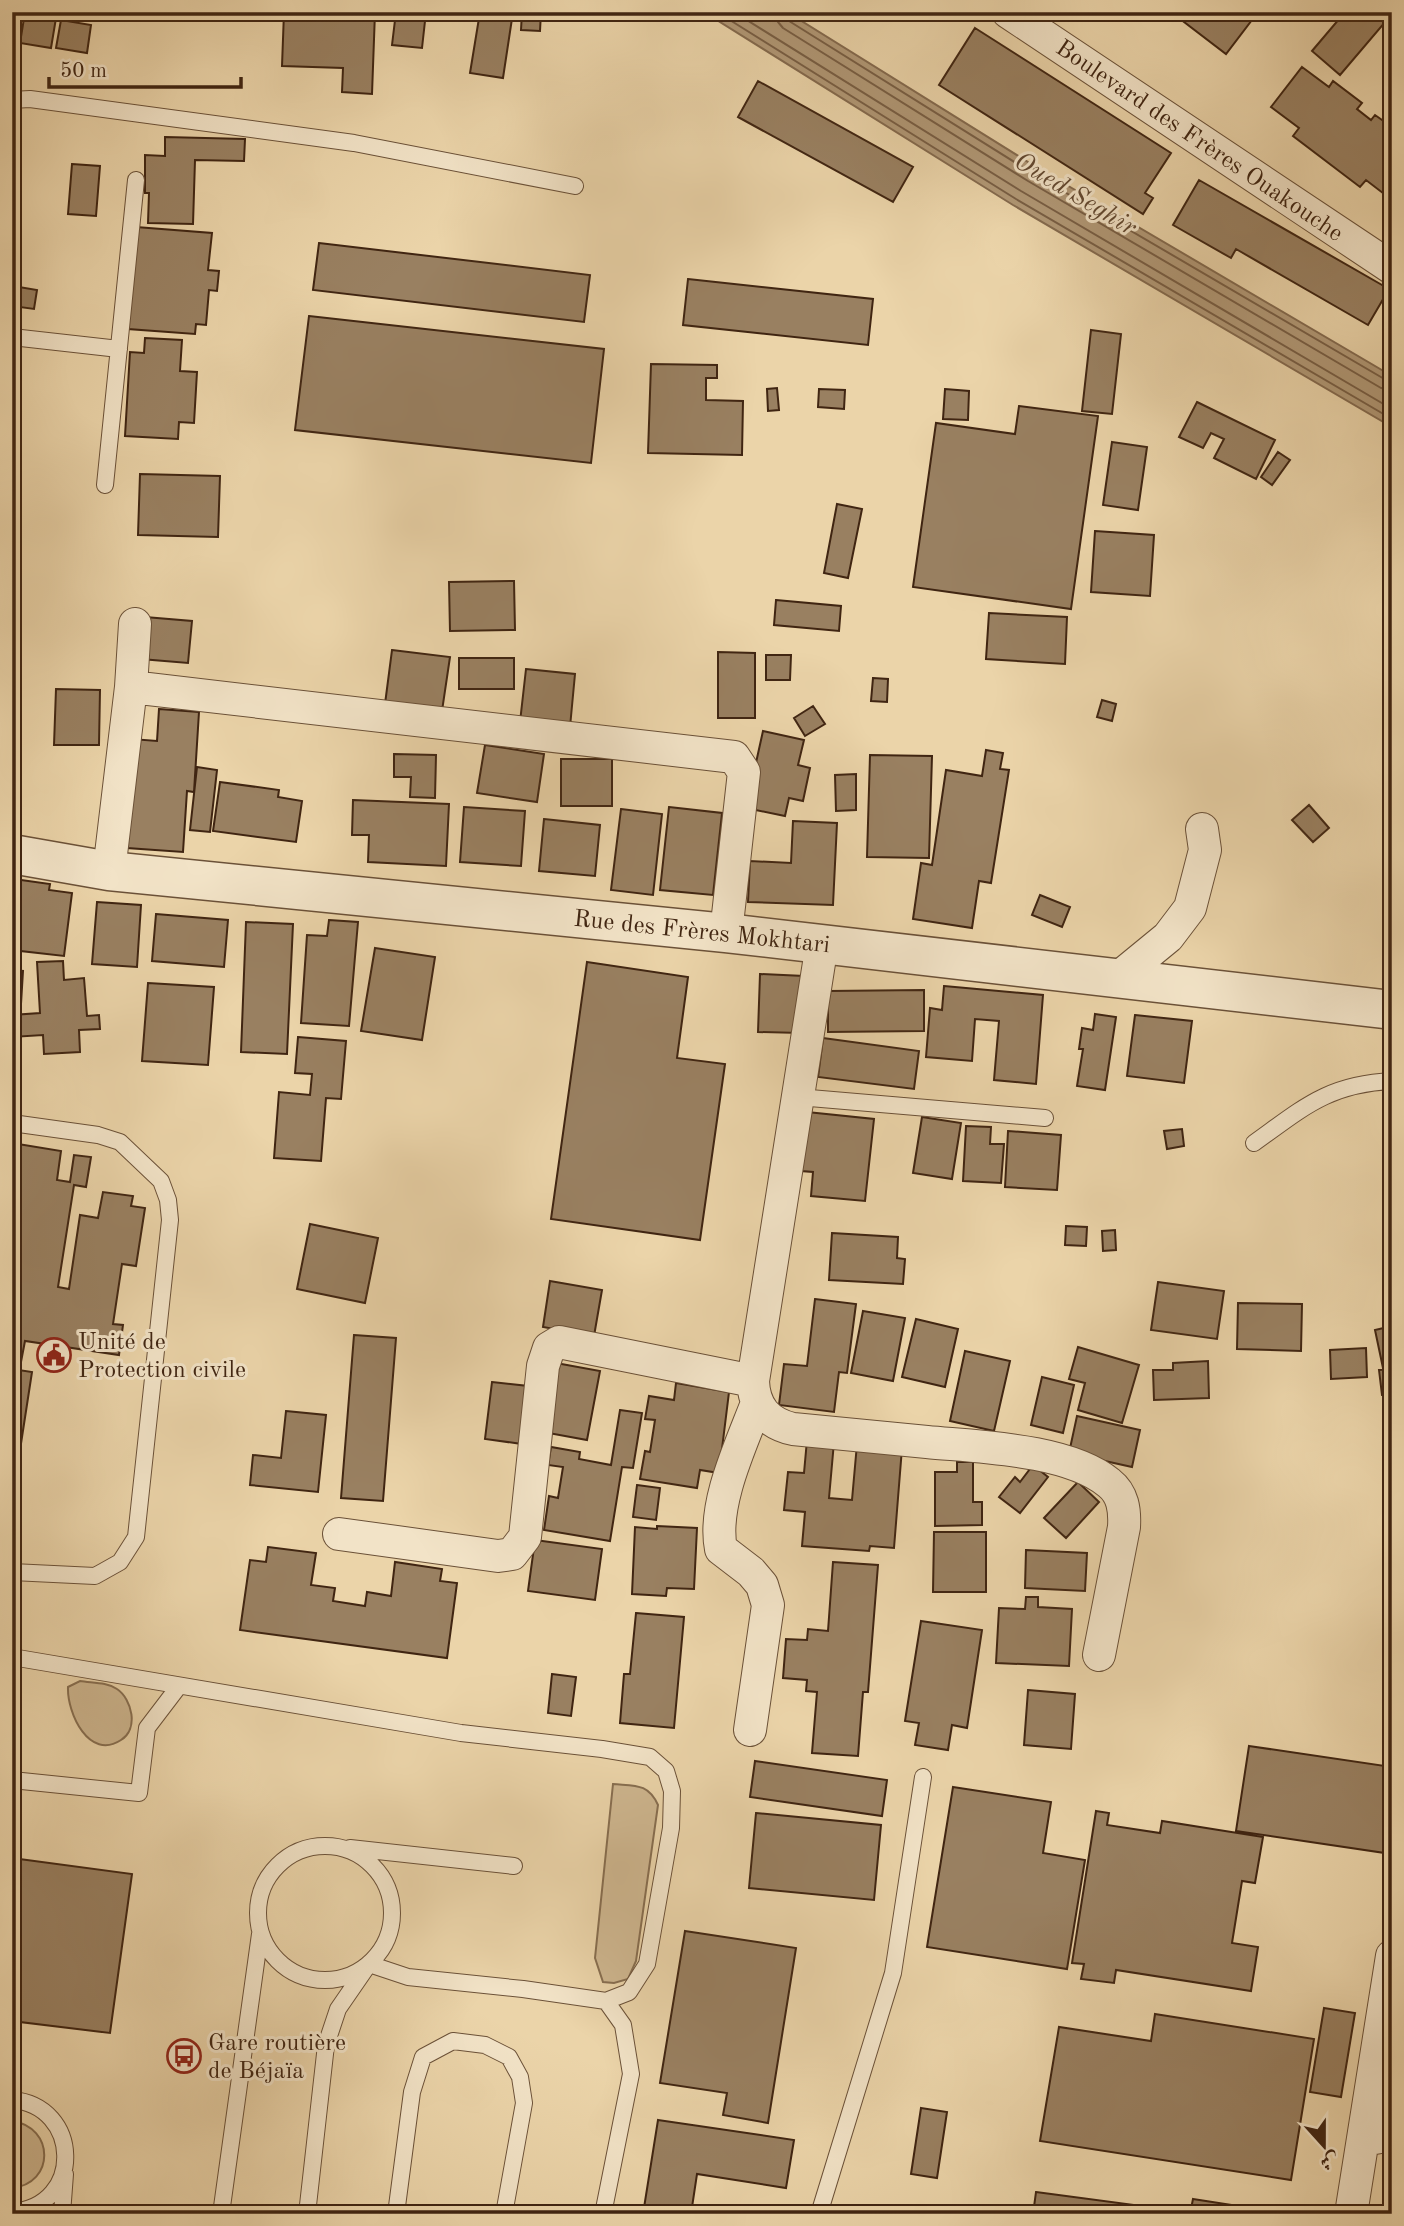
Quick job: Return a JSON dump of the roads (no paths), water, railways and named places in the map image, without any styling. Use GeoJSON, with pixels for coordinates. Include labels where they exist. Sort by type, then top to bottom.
{"type":"FeatureCollection","features":[{"type":"Feature","properties":{"kind":"street","name":"Boulevard des Frères Ouakouche"},"geometry":{"type":"LineString","coordinates":[[1013,13],[1392,268]]}},
{"type":"Feature","properties":{"kind":"street"},"geometry":{"type":"LineString","coordinates":[[109,871],[131,687],[135,624]]}},
{"type":"Feature","properties":{"kind":"street"},"geometry":{"type":"LineString","coordinates":[[131,687],[734,757],[744,772],[726,933]]}},
{"type":"Feature","properties":{"kind":"street"},"geometry":{"type":"LineString","coordinates":[[1118,978],[1168,937],[1190,908],[1205,850],[1202,829]]}},
{"type":"Feature","properties":{"kind":"street","name":"Rue des Frères Mokhtari"},"geometry":{"type":"LineString","coordinates":[[12,854],[109,871],[726,933],[1392,1010]]}},
{"type":"Feature","properties":{"kind":"street"},"geometry":{"type":"LineString","coordinates":[[750,1730],[768,1605],[762,1584],[721,1549],[718,1535],[728,1477],[755,1392],[822,944]]}},
{"type":"Feature","properties":{"kind":"street"},"geometry":{"type":"LineString","coordinates":[[339,1534],[498,1556],[512,1554],[525,1537],[543,1366],[550,1348],[559,1342],[755,1392],[772,1421],[793,1429],[1014,1450],[1071,1464],[1098,1475],[1111,1484],[1120,1496],[1125,1511],[1099,1655]]}},
{"type":"Feature","properties":{"kind":"street"},"geometry":{"type":"LineString","coordinates":[[1351,2214],[1377,2138],[1392,1956]]}},
{"type":"Feature","properties":{"kind":"lane"},"geometry":{"type":"LineString","coordinates":[[12,100],[30,99],[354,143],[575,186]]}},
{"type":"Feature","properties":{"kind":"lane"},"geometry":{"type":"LineString","coordinates":[[105,485],[136,180]]}},
{"type":"Feature","properties":{"kind":"lane"},"geometry":{"type":"LineString","coordinates":[[12,337],[119,349]]}},
{"type":"Feature","properties":{"kind":"lane"},"geometry":{"type":"LineString","coordinates":[[1254,1143],[1328,1093],[1363,1083],[1392,1082]]}},
{"type":"Feature","properties":{"kind":"lane"},"geometry":{"type":"LineString","coordinates":[[798,1097],[1045,1118]]}},
{"type":"Feature","properties":{"kind":"lane"},"geometry":{"type":"LineString","coordinates":[[12,1123],[99,1135],[120,1142],[161,1181],[168,1200],[170,1220],[136,1537],[120,1562],[94,1576],[12,1572]]}},
{"type":"Feature","properties":{"kind":"lane"},"geometry":{"type":"LineString","coordinates":[[12,1657],[461,1733],[650,1757],[666,1771],[672,1791],[671,1828],[656,1920],[647,1964],[629,1992],[606,2001],[408,1977],[369,1964]]}},
{"type":"Feature","properties":{"kind":"lane"},"geometry":{"type":"LineString","coordinates":[[12,1780],[139,1793],[147,1728],[179,1685]]}},
{"type":"Feature","properties":{"kind":"lane"},"geometry":{"type":"LineString","coordinates":[[819,2214],[893,1973],[923,1777]]}},
{"type":"Feature","properties":{"kind":"lane"},"geometry":{"type":"LineString","coordinates":[[221,2214],[260,1934],[257,1914],[260,1894],[269,1875],[283,1860],[301,1850],[321,1846],[514,1866]]}},
{"type":"Feature","properties":{"kind":"lane"},"geometry":{"type":"LineString","coordinates":[[307,2214],[326,2045],[338,2009],[387,1938],[391,1929],[393,1908],[388,1887],[377,1869],[361,1855],[341,1847]]}},
{"type":"Feature","properties":{"kind":"lane"},"geometry":{"type":"LineString","coordinates":[[260,1934],[271,1954],[287,1969],[306,1978],[328,1980],[350,1976],[369,1964]]}},
{"type":"Feature","properties":{"kind":"lane"},"geometry":{"type":"LineString","coordinates":[[603,2214],[631,2074],[623,2025],[606,2001]]}},
{"type":"Feature","properties":{"kind":"lane"},"geometry":{"type":"LineString","coordinates":[[396,2214],[412,2092],[422,2057],[453,2041],[485,2045],[509,2057],[520,2077],[524,2103],[505,2214]]}},
{"type":"Feature","properties":{"kind":"lane"},"geometry":{"type":"LineString","coordinates":[[12,2101],[34,2106],[50,2117],[61,2132],[65,2151],[62,2214]]}},
{"type":"Feature","properties":{"kind":"lane"},"geometry":{"type":"LineString","coordinates":[[12,2212],[31,2208],[46,2199],[65,2173]]}},
{"type":"Feature","properties":{"kind":"water","name":"Oued Seghir"},"geometry":{"type":"Polygon","coordinates":[[[704,12],[787,12],[1036,167],[1392,376],[1392,427],[1013,205],[704,12]]]}},
{"type":"Feature","properties":{"kind":"place","name":"Unité de Protection civile"},"geometry":{"type":"Point","coordinates":[54,1355]}},
{"type":"Feature","properties":{"kind":"place","name":"Gare routière de Béjaïa"},"geometry":{"type":"Point","coordinates":[184,2056]}}]}
